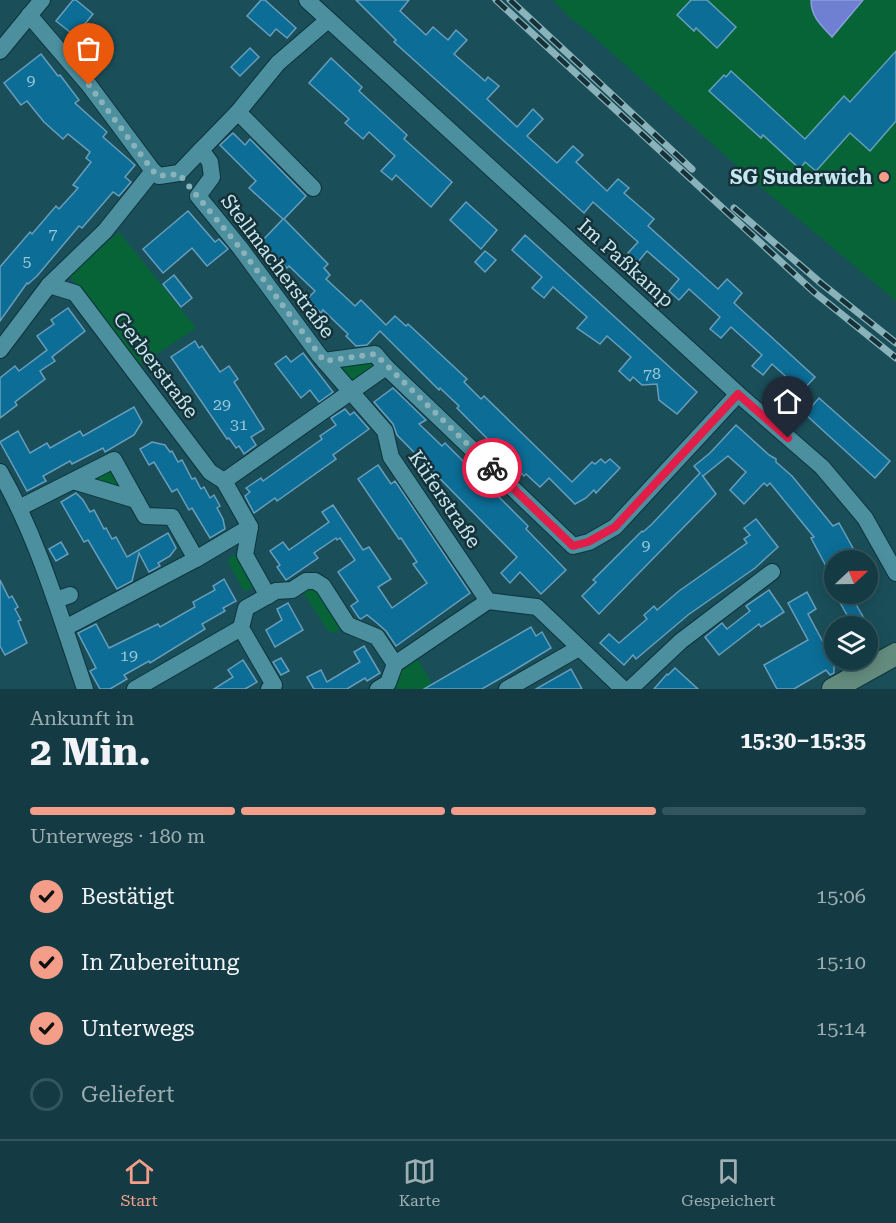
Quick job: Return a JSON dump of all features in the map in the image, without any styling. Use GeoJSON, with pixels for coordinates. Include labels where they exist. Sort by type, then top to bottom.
{"type":"FeatureCollection","features":[{"type":"Feature","properties":{"kind":"street"},"geometry":{"type":"LineString","coordinates":[[0,51],[42,0]]}},
{"type":"Feature","properties":{"kind":"street","name":"Im Paßkamp"},"geometry":{"type":"LineString","coordinates":[[307,0],[738,394],[822,467],[865,518],[896,573]]}},
{"type":"Feature","properties":{"kind":"street"},"geometry":{"type":"LineString","coordinates":[[29,15],[89,85],[159,176],[179,174],[238,112],[278,63],[328,20]]}},
{"type":"Feature","properties":{"kind":"street"},"geometry":{"type":"LineString","coordinates":[[238,112],[313,188]]}},
{"type":"Feature","properties":{"kind":"street","name":"Stellmacherstraße"},"geometry":{"type":"LineString","coordinates":[[198,196],[212,177],[210,162],[201,150]]}},
{"type":"Feature","properties":{"kind":"street"},"geometry":{"type":"LineString","coordinates":[[0,350],[49,285],[105,231],[153,171]]}},
{"type":"Feature","properties":{"kind":"street","name":"Stellmacherstraße"},"geometry":{"type":"LineString","coordinates":[[179,174],[241,249],[324,361],[350,391]]}},
{"type":"Feature","properties":{"kind":"street","name":"Gerberstraße"},"geometry":{"type":"LineString","coordinates":[[49,285],[75,293],[210,472],[224,481],[250,527]]}},
{"type":"Feature","properties":{"kind":"street","name":"Stellmacherstraße"},"geometry":{"type":"LineString","coordinates":[[324,361],[375,354],[573,546],[588,542],[615,527],[738,394]]}},
{"type":"Feature","properties":{"kind":"street"},"geometry":{"type":"LineString","coordinates":[[224,481],[386,366]]}},
{"type":"Feature","properties":{"kind":"street","name":"Küferstraße"},"geometry":{"type":"LineString","coordinates":[[350,391],[385,431],[391,458],[488,601]]}},
{"type":"Feature","properties":{"kind":"street"},"geometry":{"type":"LineString","coordinates":[[19,507],[114,460],[145,516],[172,517],[196,559]]}},
{"type":"Feature","properties":{"kind":"street"},"geometry":{"type":"LineString","coordinates":[[0,472],[63,598],[67,635],[85,689]]}},
{"type":"Feature","properties":{"kind":"street"},"geometry":{"type":"LineString","coordinates":[[73,481],[136,500]]}},
{"type":"Feature","properties":{"kind":"street"},"geometry":{"type":"LineString","coordinates":[[67,635],[250,527]]}},
{"type":"Feature","properties":{"kind":"street"},"geometry":{"type":"LineString","coordinates":[[250,527],[244,555],[268,596]]}},
{"type":"Feature","properties":{"kind":"street"},"geometry":{"type":"LineString","coordinates":[[630,689],[681,641],[772,572]]}},
{"type":"Feature","properties":{"kind":"street"},"geometry":{"type":"LineString","coordinates":[[269,689],[274,685],[241,628],[246,608],[276,591],[292,590],[306,581],[315,581],[323,586],[348,625],[377,638],[395,664]]}},
{"type":"Feature","properties":{"kind":"street"},"geometry":{"type":"LineString","coordinates":[[378,689],[388,683],[395,664],[488,601],[537,607],[623,689]]}},
{"type":"Feature","properties":{"kind":"street"},"geometry":{"type":"LineString","coordinates":[[135,689],[241,628]]}},
{"type":"Feature","properties":{"kind":"street"},"geometry":{"type":"LineString","coordinates":[[507,689],[579,648]]}},
{"type":"Feature","properties":{"kind":"street"},"geometry":{"type":"LineString","coordinates":[[833,689],[896,654]]}},
{"type":"Feature","properties":{"kind":"green space"},"geometry":{"type":"Polygon","coordinates":[[[553,0],[896,0],[896,301],[750,178],[590,33],[570,18],[553,0]]]}},
{"type":"Feature","properties":{"kind":"green space"},"geometry":{"type":"Polygon","coordinates":[[[119,232],[196,328],[139,366],[69,275],[119,232]]]}},
{"type":"Feature","properties":{"kind":"green space"},"geometry":{"type":"Polygon","coordinates":[[[371,359],[377,365],[351,383],[340,368],[342,364],[371,359]]]}},
{"type":"Feature","properties":{"kind":"green space"},"geometry":{"type":"Polygon","coordinates":[[[113,465],[128,492],[87,480],[113,465]]]}},
{"type":"Feature","properties":{"kind":"green space"},"geometry":{"type":"Polygon","coordinates":[[[233,556],[238,557],[253,584],[252,589],[244,591],[228,562],[233,556]]]}},
{"type":"Feature","properties":{"kind":"green space"},"geometry":{"type":"Polygon","coordinates":[[[316,588],[341,625],[335,633],[329,632],[304,594],[305,590],[316,588]]]}},
{"type":"Feature","properties":{"kind":"green space"},"geometry":{"type":"Polygon","coordinates":[[[417,658],[435,689],[394,689],[404,666],[417,658]]]}},
{"type":"Feature","properties":{"kind":"water"},"geometry":{"type":"Polygon","coordinates":[[[811,0],[863,0],[832,37],[815,16],[811,0]]]}},
{"type":"Feature","properties":{"kind":"building"},"geometry":{"type":"Polygon","coordinates":[[[73,0],[93,14],[75,36],[56,21],[73,0]]]}},
{"type":"Feature","properties":{"kind":"building"},"geometry":{"type":"Polygon","coordinates":[[[261,0],[265,0],[296,28],[287,38],[276,29],[270,36],[247,16],[261,0]]]}},
{"type":"Feature","properties":{"kind":"building"},"geometry":{"type":"Polygon","coordinates":[[[356,0],[409,0],[400,11],[426,35],[433,27],[448,40],[456,30],[467,40],[454,54],[485,81],[488,77],[499,86],[487,99],[517,127],[533,109],[543,119],[527,136],[557,163],[573,146],[583,155],[576,162],[607,191],[618,179],[629,188],[624,193],[654,219],[648,226],[718,289],[727,279],[742,293],[734,303],[815,377],[802,391],[772,364],[763,375],[752,366],[762,355],[731,327],[721,338],[710,329],[720,317],[689,289],[679,300],[669,291],[679,279],[647,251],[638,262],[628,253],[638,242],[593,202],[584,213],[394,42],[396,40],[356,0]]]}},
{"type":"Feature","properties":{"kind":"building"},"geometry":{"type":"Polygon","coordinates":[[[691,0],[707,0],[736,27],[717,48],[696,28],[694,31],[677,15],[691,0]]]}},
{"type":"Feature","properties":{"kind":"building"},"geometry":{"type":"Polygon","coordinates":[[[250,48],[259,57],[240,76],[231,67],[250,48]]]}},
{"type":"Feature","properties":{"kind":"building"},"geometry":{"type":"Polygon","coordinates":[[[896,51],[896,121],[870,151],[850,133],[816,171],[805,162],[800,169],[763,135],[761,138],[709,91],[731,71],[805,139],[844,96],[850,102],[896,51]]]}},
{"type":"Feature","properties":{"kind":"building"},"geometry":{"type":"Polygon","coordinates":[[[41,54],[79,100],[75,103],[107,132],[103,137],[135,165],[125,177],[131,182],[119,196],[113,192],[82,228],[79,226],[37,276],[27,283],[0,321],[0,267],[30,232],[32,234],[56,206],[59,209],[78,188],[73,185],[91,162],[86,158],[90,152],[68,134],[63,139],[44,122],[27,101],[21,105],[4,83],[41,54]]]}},
{"type":"Feature","properties":{"kind":"building"},"geometry":{"type":"Polygon","coordinates":[[[331,58],[362,87],[359,91],[407,135],[404,139],[452,182],[431,207],[396,175],[392,180],[381,171],[395,156],[369,132],[363,139],[345,123],[349,119],[309,83],[331,58]]]}},
{"type":"Feature","properties":{"kind":"building"},"geometry":{"type":"Polygon","coordinates":[[[233,133],[245,145],[250,139],[306,196],[284,219],[328,264],[324,268],[330,275],[326,279],[355,306],[361,300],[386,325],[395,316],[406,326],[408,324],[467,379],[464,382],[481,399],[484,396],[572,482],[592,462],[595,464],[601,459],[605,463],[610,459],[620,468],[596,493],[594,490],[575,504],[549,478],[540,487],[526,474],[524,476],[457,408],[459,406],[440,388],[439,390],[380,331],[367,345],[356,346],[346,336],[348,334],[323,310],[321,313],[307,299],[315,291],[261,242],[283,219],[249,188],[256,181],[220,145],[233,133]]]}},
{"type":"Feature","properties":{"kind":"building"},"geometry":{"type":"Polygon","coordinates":[[[466,202],[497,230],[481,249],[450,220],[466,202]]]}},
{"type":"Feature","properties":{"kind":"building"},"geometry":{"type":"Polygon","coordinates":[[[188,211],[215,242],[219,239],[228,249],[207,266],[192,248],[163,273],[143,249],[188,211]]]}},
{"type":"Feature","properties":{"kind":"building"},"geometry":{"type":"Polygon","coordinates":[[[525,235],[697,392],[677,414],[659,400],[657,384],[642,385],[633,377],[630,381],[619,371],[631,357],[607,336],[600,344],[577,328],[587,317],[553,287],[544,298],[532,288],[542,277],[512,250],[525,235]]]}},
{"type":"Feature","properties":{"kind":"building"},"geometry":{"type":"Polygon","coordinates":[[[485,251],[496,260],[485,272],[475,262],[485,251]]]}},
{"type":"Feature","properties":{"kind":"building"},"geometry":{"type":"Polygon","coordinates":[[[174,275],[192,298],[181,307],[163,284],[174,275]]]}},
{"type":"Feature","properties":{"kind":"building"},"geometry":{"type":"Polygon","coordinates":[[[68,308],[85,331],[52,357],[55,361],[40,371],[45,379],[15,402],[17,405],[0,418],[0,378],[15,366],[19,371],[47,350],[37,336],[54,324],[51,320],[68,308]]]}},
{"type":"Feature","properties":{"kind":"building"},"geometry":{"type":"Polygon","coordinates":[[[195,341],[199,348],[202,346],[220,372],[229,366],[238,379],[234,382],[264,429],[251,437],[256,445],[244,454],[239,446],[236,448],[229,438],[227,439],[171,357],[195,341]]]}},
{"type":"Feature","properties":{"kind":"building"},"geometry":{"type":"Polygon","coordinates":[[[303,353],[333,392],[319,402],[310,390],[301,398],[275,364],[286,356],[291,362],[303,353]]]}},
{"type":"Feature","properties":{"kind":"building"},"geometry":{"type":"Polygon","coordinates":[[[393,388],[426,420],[419,424],[442,446],[445,443],[528,526],[526,529],[566,570],[541,594],[520,572],[510,583],[501,573],[517,557],[397,435],[393,424],[374,402],[393,388]]]}},
{"type":"Feature","properties":{"kind":"building"},"geometry":{"type":"Polygon","coordinates":[[[819,398],[890,461],[875,478],[805,414],[819,398]]]}},
{"type":"Feature","properties":{"kind":"building"},"geometry":{"type":"Polygon","coordinates":[[[134,407],[142,422],[134,435],[105,452],[103,448],[72,464],[70,461],[43,476],[46,481],[27,491],[0,442],[18,431],[30,453],[47,443],[50,448],[80,431],[83,436],[134,407]]]}},
{"type":"Feature","properties":{"kind":"building"},"geometry":{"type":"Polygon","coordinates":[[[345,409],[350,415],[354,412],[369,429],[333,455],[336,459],[277,501],[275,498],[254,513],[245,496],[250,492],[246,488],[261,478],[263,481],[322,439],[320,436],[336,425],[331,418],[345,409]]]}},
{"type":"Feature","properties":{"kind":"building"},"geometry":{"type":"Polygon","coordinates":[[[736,425],[776,459],[776,462],[792,476],[833,526],[839,523],[854,550],[824,550],[824,562],[811,538],[814,537],[770,483],[767,486],[764,483],[744,504],[730,490],[746,472],[728,456],[702,475],[716,494],[599,614],[582,596],[596,582],[593,580],[642,531],[652,524],[700,473],[694,466],[710,453],[736,425]]]}},
{"type":"Feature","properties":{"kind":"building"},"geometry":{"type":"Polygon","coordinates":[[[152,442],[165,445],[170,452],[172,451],[178,462],[182,460],[192,479],[195,478],[201,489],[204,487],[210,498],[214,495],[220,506],[217,508],[225,529],[210,538],[192,508],[189,510],[177,489],[172,492],[154,462],[149,465],[140,449],[152,442]]]}},
{"type":"Feature","properties":{"kind":"building"},"geometry":{"type":"Polygon","coordinates":[[[378,465],[391,484],[395,481],[470,593],[396,646],[386,631],[377,623],[367,615],[359,618],[351,606],[358,601],[338,572],[355,560],[340,538],[337,540],[336,538],[314,553],[318,558],[286,580],[277,567],[280,565],[270,551],[283,542],[289,550],[329,522],[322,512],[333,505],[363,550],[369,547],[391,579],[378,587],[392,608],[427,583],[413,564],[417,562],[358,479],[378,465]]]}},
{"type":"Feature","properties":{"kind":"building"},"geometry":{"type":"Polygon","coordinates":[[[76,493],[90,512],[94,510],[112,539],[116,537],[127,557],[168,533],[176,548],[170,556],[158,563],[160,566],[149,572],[139,553],[132,581],[117,589],[88,540],[84,542],[61,502],[76,493]]]}},
{"type":"Feature","properties":{"kind":"building"},"geometry":{"type":"Polygon","coordinates":[[[756,519],[778,547],[755,568],[688,615],[636,659],[633,655],[624,665],[600,643],[609,634],[619,643],[647,619],[644,615],[654,606],[657,610],[679,591],[747,543],[744,539],[750,535],[744,528],[756,519]]]}},
{"type":"Feature","properties":{"kind":"building"},"geometry":{"type":"Polygon","coordinates":[[[61,542],[68,554],[56,561],[49,549],[61,542]]]}},
{"type":"Feature","properties":{"kind":"building"},"geometry":{"type":"Polygon","coordinates":[[[224,579],[236,601],[223,608],[225,611],[202,624],[205,629],[150,663],[149,661],[124,675],[127,679],[110,689],[100,689],[90,671],[96,668],[78,633],[96,624],[109,648],[158,624],[160,627],[195,607],[193,602],[215,590],[213,586],[224,579]]]}},
{"type":"Feature","properties":{"kind":"building"},"geometry":{"type":"Polygon","coordinates":[[[0,580],[9,598],[12,596],[18,607],[15,609],[21,620],[18,621],[27,643],[5,655],[0,646],[0,580]]]}},
{"type":"Feature","properties":{"kind":"building"},"geometry":{"type":"Polygon","coordinates":[[[769,590],[784,612],[761,627],[759,624],[719,655],[705,637],[722,623],[727,629],[750,611],[746,606],[769,590]]]}},
{"type":"Feature","properties":{"kind":"building"},"geometry":{"type":"Polygon","coordinates":[[[807,592],[816,609],[808,614],[824,641],[824,670],[826,670],[794,689],[777,689],[764,665],[808,640],[788,603],[807,592]]]}},
{"type":"Feature","properties":{"kind":"building"},"geometry":{"type":"Polygon","coordinates":[[[288,603],[303,630],[275,647],[266,630],[282,620],[277,609],[288,603]]]}},
{"type":"Feature","properties":{"kind":"building"},"geometry":{"type":"Polygon","coordinates":[[[841,604],[856,604],[863,616],[848,616],[841,604]]]}},
{"type":"Feature","properties":{"kind":"building"},"geometry":{"type":"Polygon","coordinates":[[[531,627],[536,636],[542,632],[551,648],[508,674],[482,689],[424,689],[531,627]]]}},
{"type":"Feature","properties":{"kind":"building"},"geometry":{"type":"Polygon","coordinates":[[[364,646],[380,673],[367,681],[365,678],[347,689],[314,689],[307,677],[321,670],[327,682],[360,662],[354,652],[364,646]]]}},
{"type":"Feature","properties":{"kind":"building"},"geometry":{"type":"Polygon","coordinates":[[[281,658],[289,671],[281,675],[273,662],[281,658]]]}},
{"type":"Feature","properties":{"kind":"building"},"geometry":{"type":"Polygon","coordinates":[[[243,660],[257,682],[245,689],[214,689],[233,677],[228,670],[243,660]]]}},
{"type":"Feature","properties":{"kind":"building"},"geometry":{"type":"Polygon","coordinates":[[[675,668],[698,689],[654,689],[675,668]]]}},
{"type":"Feature","properties":{"kind":"building"},"geometry":{"type":"Polygon","coordinates":[[[571,669],[582,689],[536,689],[571,669]]]}},
{"type":"Feature","properties":{"kind":"building"},"geometry":{"type":"Polygon","coordinates":[[[826,670],[834,670],[834,673],[830,675],[826,670]]]}},
{"type":"Feature","properties":{"kind":"railway"},"geometry":{"type":"LineString","coordinates":[[496,0],[814,292],[896,358]]}},
{"type":"Feature","properties":{"kind":"railway"},"geometry":{"type":"LineString","coordinates":[[510,0],[692,169]]}},
{"type":"Feature","properties":{"kind":"railway"},"geometry":{"type":"LineString","coordinates":[[734,208],[822,284],[896,343]]}},
{"type":"Feature","properties":{"kind":"way so far"},"geometry":{"type":"LineString","coordinates":[[89,85],[153,171],[159,176],[179,174],[241,249],[324,361],[375,354],[492,468]]}},
{"type":"Feature","properties":{"kind":"place","name":"SG Suderwich"},"geometry":{"type":"Point","coordinates":[884,177]}},
{"type":"Feature","properties":{"kind":"route"},"geometry":{"type":"LineString","coordinates":[[492,468],[573,546],[588,542],[615,527],[738,394],[788,438]]}}]}
